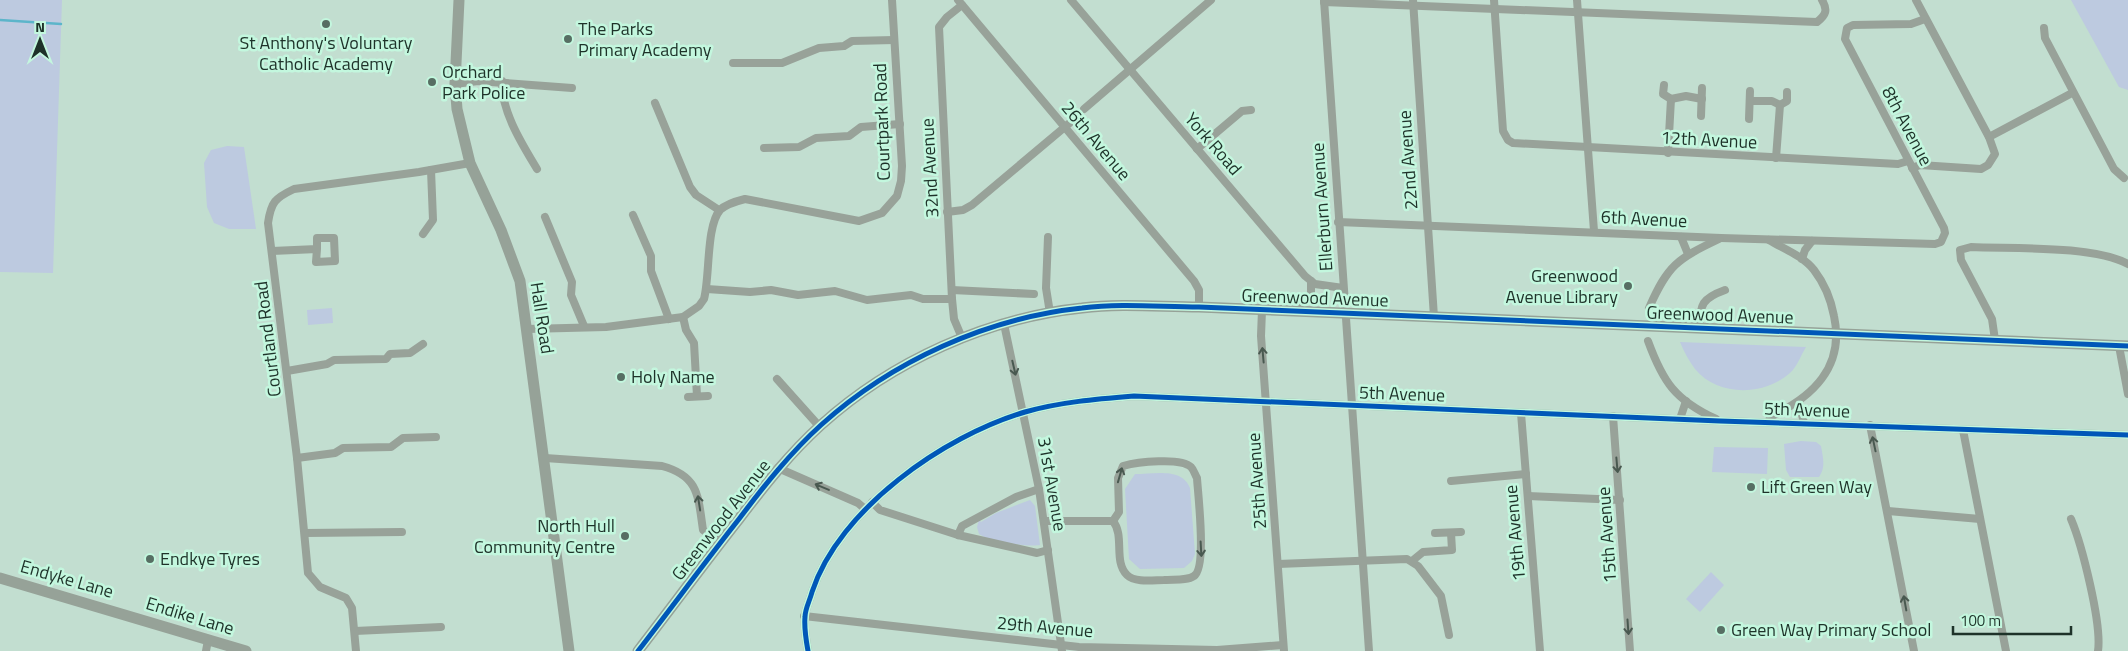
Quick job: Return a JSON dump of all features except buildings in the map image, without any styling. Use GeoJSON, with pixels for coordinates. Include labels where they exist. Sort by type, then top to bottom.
{"type":"FeatureCollection","features":[{"type":"Feature","properties":{"kind":"street","name":"Hall Road"},"geometry":{"type":"LineString","coordinates":[[459,0],[455,84],[457,109],[470,163],[501,230],[520,281],[545,458],[569,651]]}},
{"type":"Feature","properties":{"kind":"street","name":"Courtpark Road"},"geometry":{"type":"LineString","coordinates":[[720,210],[729,204],[745,199],[859,222],[882,213],[897,196],[901,181],[900,124],[892,0]]}},
{"type":"Feature","properties":{"kind":"street","name":"York Road"},"geometry":{"type":"LineString","coordinates":[[1071,0],[1311,281]]}},
{"type":"Feature","properties":{"kind":"street"},"geometry":{"type":"LineString","coordinates":[[1084,109],[1211,0]]}},
{"type":"Feature","properties":{"kind":"street"},"geometry":{"type":"LineString","coordinates":[[1494,0],[1494,9]]}},
{"type":"Feature","properties":{"kind":"street"},"geometry":{"type":"LineString","coordinates":[[1577,0],[1594,232]]}},
{"type":"Feature","properties":{"kind":"street"},"geometry":{"type":"LineString","coordinates":[[1324,1],[1413,3],[1494,9],[1817,22],[1825,16],[1826,8],[1822,0]]}},
{"type":"Feature","properties":{"kind":"street"},"geometry":{"type":"LineString","coordinates":[[1916,0],[1989,137],[2072,93]]}},
{"type":"Feature","properties":{"kind":"street","name":"Ellerburn Avenue"},"geometry":{"type":"LineString","coordinates":[[1324,1],[1369,651]]}},
{"type":"Feature","properties":{"kind":"street","name":"26th Avenue"},"geometry":{"type":"LineString","coordinates":[[960,3],[1194,281],[1199,290],[1200,307]]}},
{"type":"Feature","properties":{"kind":"street","name":"32nd Avenue"},"geometry":{"type":"LineString","coordinates":[[960,3],[939,27],[952,299],[954,319],[962,338]]}},
{"type":"Feature","properties":{"kind":"street","name":"22nd Avenue"},"geometry":{"type":"LineString","coordinates":[[1413,3],[1434,317]]}},
{"type":"Feature","properties":{"kind":"street","name":"12th Avenue"},"geometry":{"type":"LineString","coordinates":[[1494,9],[1503,131],[1508,140],[1513,143],[1981,169],[1994,158],[1994,148],[1989,137]]}},
{"type":"Feature","properties":{"kind":"street","name":"8th Avenue"},"geometry":{"type":"LineString","coordinates":[[1926,18],[1911,24],[1854,25],[1847,28],[1844,40],[1944,228],[1944,237]]}},
{"type":"Feature","properties":{"kind":"street"},"geometry":{"type":"LineString","coordinates":[[2044,28],[2045,38],[2072,93],[2114,169],[2124,178]]}},
{"type":"Feature","properties":{"kind":"street"},"geometry":{"type":"LineString","coordinates":[[733,63],[782,63],[819,48],[844,46],[852,41],[894,40]]}},
{"type":"Feature","properties":{"kind":"street"},"geometry":{"type":"LineString","coordinates":[[455,84],[478,80],[572,88]]}},
{"type":"Feature","properties":{"kind":"street"},"geometry":{"type":"LineString","coordinates":[[502,81],[502,95],[525,149],[537,169]]}},
{"type":"Feature","properties":{"kind":"street"},"geometry":{"type":"LineString","coordinates":[[1664,85],[1663,94],[1671,99],[1686,96],[1702,99]]}},
{"type":"Feature","properties":{"kind":"street"},"geometry":{"type":"LineString","coordinates":[[1700,116],[1702,88]]}},
{"type":"Feature","properties":{"kind":"street"},"geometry":{"type":"LineString","coordinates":[[1749,119],[1750,90]]}},
{"type":"Feature","properties":{"kind":"street"},"geometry":{"type":"LineString","coordinates":[[1780,105],[1787,101],[1787,92]]}},
{"type":"Feature","properties":{"kind":"street"},"geometry":{"type":"LineString","coordinates":[[1668,153],[1671,99]]}},
{"type":"Feature","properties":{"kind":"street"},"geometry":{"type":"LineString","coordinates":[[1750,101],[1772,101],[1780,105]]}},
{"type":"Feature","properties":{"kind":"street"},"geometry":{"type":"LineString","coordinates":[[527,328],[606,327],[669,319],[683,317],[699,306],[706,289],[714,223],[720,210],[696,195],[690,187],[655,102]]}},
{"type":"Feature","properties":{"kind":"street"},"geometry":{"type":"LineString","coordinates":[[1776,158],[1780,105]]}},
{"type":"Feature","properties":{"kind":"street"},"geometry":{"type":"LineString","coordinates":[[1197,149],[1242,111],[1251,110]]}},
{"type":"Feature","properties":{"kind":"street"},"geometry":{"type":"LineString","coordinates":[[947,212],[963,210],[972,205],[1072,120]]}},
{"type":"Feature","properties":{"kind":"street"},"geometry":{"type":"LineString","coordinates":[[764,148],[799,148],[816,138],[849,136],[861,127],[900,124]]}},
{"type":"Feature","properties":{"kind":"street","name":"Courtland Road"},"geometry":{"type":"LineString","coordinates":[[356,651],[352,608],[346,598],[320,587],[308,573],[297,458],[268,223],[271,207],[280,196],[294,189],[470,163]]}},
{"type":"Feature","properties":{"kind":"street"},"geometry":{"type":"LineString","coordinates":[[423,234],[433,220],[431,170]]}},
{"type":"Feature","properties":{"kind":"street"},"geometry":{"type":"LineString","coordinates":[[633,215],[651,256],[651,271],[669,319]]}},
{"type":"Feature","properties":{"kind":"street"},"geometry":{"type":"LineString","coordinates":[[545,217],[572,282],[571,295],[584,326]]}},
{"type":"Feature","properties":{"kind":"street","name":"6th Avenue"},"geometry":{"type":"LineString","coordinates":[[1338,222],[1812,241],[1935,244],[1941,242],[1944,237]]}},
{"type":"Feature","properties":{"kind":"street"},"geometry":{"type":"LineString","coordinates":[[1681,237],[1688,254]]}},
{"type":"Feature","properties":{"kind":"street"},"geometry":{"type":"LineString","coordinates":[[1048,238],[1046,288],[1050,313]]}},
{"type":"Feature","properties":{"kind":"street","name":"Greenwood Avenue"},"geometry":{"type":"LineString","coordinates":[[1649,308],[1661,281],[1682,258],[1721,238]]}},
{"type":"Feature","properties":{"kind":"street"},"geometry":{"type":"LineString","coordinates":[[1768,239],[1802,259],[1814,270],[1831,300],[1838,334],[1834,352],[1822,378],[1799,402],[1770,417],[1769,422]]}},
{"type":"Feature","properties":{"kind":"street"},"geometry":{"type":"LineString","coordinates":[[1802,259],[1805,250],[1812,241]]}},
{"type":"Feature","properties":{"kind":"street"},"geometry":{"type":"LineString","coordinates":[[1995,340],[1992,319],[1961,260],[1960,250],[1971,247],[2084,252],[2117,258],[2128,264]]}},
{"type":"Feature","properties":{"kind":"street"},"geometry":{"type":"LineString","coordinates":[[272,251],[317,249]]}},
{"type":"Feature","properties":{"kind":"street"},"geometry":{"type":"LineString","coordinates":[[1298,311],[1311,294],[1311,281],[1327,287],[1343,288]]}},
{"type":"Feature","properties":{"kind":"street"},"geometry":{"type":"LineString","coordinates":[[706,289],[750,292],[771,290],[798,296],[835,291],[867,300],[911,296],[923,299],[952,299]]}},
{"type":"Feature","properties":{"kind":"street"},"geometry":{"type":"LineString","coordinates":[[952,290],[1029,296]]}},
{"type":"Feature","properties":{"kind":"street"},"geometry":{"type":"LineString","coordinates":[[1700,328],[1699,314],[1703,303],[1711,295],[1725,290]]}},
{"type":"Feature","properties":{"kind":"street","name":"Greenwood Avenue"},"geometry":{"type":"LineString","coordinates":[[638,651],[778,468],[819,426],[849,401],[893,372],[962,338],[1004,324],[1050,313],[1113,305],[1200,307],[2124,346]]}},
{"type":"Feature","properties":{"kind":"street","name":"25th Avenue"},"geometry":{"type":"LineString","coordinates":[[1262,310],[1261,336],[1284,648]]}},
{"type":"Feature","properties":{"kind":"street"},"geometry":{"type":"LineString","coordinates":[[683,317],[686,330],[694,343],[698,396]]}},
{"type":"Feature","properties":{"kind":"street","name":"31st Avenue"},"geometry":{"type":"LineString","coordinates":[[1004,324],[1024,412],[1045,521],[1062,648]]}},
{"type":"Feature","properties":{"kind":"street","name":"Greenwood Avenue"},"geometry":{"type":"LineString","coordinates":[[1648,341],[1660,372],[1670,387],[1686,401],[1720,421]]}},
{"type":"Feature","properties":{"kind":"street"},"geometry":{"type":"LineString","coordinates":[[287,371],[327,364],[334,360],[386,359],[390,354],[410,353],[423,344]]}},
{"type":"Feature","properties":{"kind":"street"},"geometry":{"type":"LineString","coordinates":[[2124,346],[2128,394]]}},
{"type":"Feature","properties":{"kind":"street"},"geometry":{"type":"LineString","coordinates":[[777,379],[819,426]]}},
{"type":"Feature","properties":{"kind":"street"},"geometry":{"type":"LineString","coordinates":[[688,396],[708,396]]}},
{"type":"Feature","properties":{"kind":"street","name":"5th Avenue"},"geometry":{"type":"LineString","coordinates":[[808,651],[804,616],[815,582],[834,545],[872,502],[930,457],[976,432],[1024,412],[1075,402],[1134,396],[1680,420],[2128,435]]}},
{"type":"Feature","properties":{"kind":"street"},"geometry":{"type":"LineString","coordinates":[[1680,420],[1686,401]]}},
{"type":"Feature","properties":{"kind":"street"},"geometry":{"type":"LineString","coordinates":[[1799,402],[1804,423]]}},
{"type":"Feature","properties":{"kind":"street","name":"19th Avenue"},"geometry":{"type":"LineString","coordinates":[[1521,413],[1540,651]]}},
{"type":"Feature","properties":{"kind":"street","name":"15th Avenue"},"geometry":{"type":"LineString","coordinates":[[1613,416],[1630,651]]}},
{"type":"Feature","properties":{"kind":"street"},"geometry":{"type":"LineString","coordinates":[[1870,425],[1914,651]]}},
{"type":"Feature","properties":{"kind":"street"},"geometry":{"type":"LineString","coordinates":[[1963,430],[2006,651]]}},
{"type":"Feature","properties":{"kind":"street"},"geometry":{"type":"LineString","coordinates":[[297,458],[335,453],[343,448],[391,447],[404,438],[436,437]]}},
{"type":"Feature","properties":{"kind":"street"},"geometry":{"type":"LineString","coordinates":[[545,458],[662,466],[678,470],[690,479],[698,494],[703,530],[720,542]]}},
{"type":"Feature","properties":{"kind":"street"},"geometry":{"type":"LineString","coordinates":[[1137,462],[1182,462],[1192,468],[1197,478],[1202,560],[1198,573],[1194,577],[1183,579],[1139,580],[1127,576],[1121,566],[1119,529],[1113,521],[1119,512],[1118,478],[1123,466],[1137,462]]}},
{"type":"Feature","properties":{"kind":"street"},"geometry":{"type":"LineString","coordinates":[[778,468],[858,503],[865,509]]}},
{"type":"Feature","properties":{"kind":"street"},"geometry":{"type":"LineString","coordinates":[[1451,481],[1526,474]]}},
{"type":"Feature","properties":{"kind":"street"},"geometry":{"type":"LineString","coordinates":[[958,535],[962,526],[1016,497],[1039,489]]}},
{"type":"Feature","properties":{"kind":"street"},"geometry":{"type":"LineString","coordinates":[[1528,496],[1620,500]]}},
{"type":"Feature","properties":{"kind":"street"},"geometry":{"type":"LineString","coordinates":[[872,502],[880,510],[958,535],[1037,553],[1048,550]]}},
{"type":"Feature","properties":{"kind":"street"},"geometry":{"type":"LineString","coordinates":[[1888,511],[1980,519]]}},
{"type":"Feature","properties":{"kind":"street"},"geometry":{"type":"LineString","coordinates":[[2071,519],[2080,539],[2099,642],[2098,651]]}},
{"type":"Feature","properties":{"kind":"street"},"geometry":{"type":"LineString","coordinates":[[1045,521],[1113,521]]}},
{"type":"Feature","properties":{"kind":"street"},"geometry":{"type":"LineString","coordinates":[[305,532],[402,532]]}},
{"type":"Feature","properties":{"kind":"street"},"geometry":{"type":"LineString","coordinates":[[1435,532],[1461,532]]}},
{"type":"Feature","properties":{"kind":"street"},"geometry":{"type":"LineString","coordinates":[[1412,561],[1423,552],[1452,550],[1451,533]]}},
{"type":"Feature","properties":{"kind":"street"},"geometry":{"type":"LineString","coordinates":[[1278,564],[1399,558],[1412,561],[1441,596],[1449,635]]}},
{"type":"Feature","properties":{"kind":"street","name":"Endyke Lane"},"geometry":{"type":"LineString","coordinates":[[0,578],[124,614]]}},
{"type":"Feature","properties":{"kind":"street","name":"Endike Lane"},"geometry":{"type":"LineString","coordinates":[[124,614],[207,646],[246,651]]}},
{"type":"Feature","properties":{"kind":"street","name":"29th Avenue"},"geometry":{"type":"LineString","coordinates":[[804,616],[1062,648],[1217,650],[1284,648]]}},
{"type":"Feature","properties":{"kind":"street"},"geometry":{"type":"LineString","coordinates":[[355,631],[441,626]]}},
{"type":"Feature","properties":{"kind":"shaded area"},"geometry":{"type":"Polygon","coordinates":[[[0,0],[62,0],[53,273],[0,272],[0,0]]]}},
{"type":"Feature","properties":{"kind":"shaded area"},"geometry":{"type":"Polygon","coordinates":[[[2071,0],[2128,0],[2128,90],[2119,87],[2071,0]]]}},
{"type":"Feature","properties":{"kind":"shaded area"},"geometry":{"type":"Polygon","coordinates":[[[227,146],[244,147],[256,229],[229,229],[214,223],[207,207],[204,163],[211,150],[227,146]]]}},
{"type":"Feature","properties":{"kind":"shaded area"},"geometry":{"type":"Polygon","coordinates":[[[332,308],[333,323],[308,325],[307,310],[332,308]]]}},
{"type":"Feature","properties":{"kind":"shaded area"},"geometry":{"type":"Polygon","coordinates":[[[1680,342],[1806,347],[1790,373],[1779,381],[1755,389],[1741,390],[1728,389],[1716,385],[1705,378],[1695,369],[1680,342]]]}},
{"type":"Feature","properties":{"kind":"shaded area"},"geometry":{"type":"Polygon","coordinates":[[[1801,441],[1816,442],[1821,446],[1823,466],[1819,477],[1790,477],[1786,470],[1784,444],[1801,441]]]}},
{"type":"Feature","properties":{"kind":"shaded area"},"geometry":{"type":"Polygon","coordinates":[[[1714,447],[1768,448],[1767,474],[1712,472],[1714,447]]]}},
{"type":"Feature","properties":{"kind":"shaded area"},"geometry":{"type":"Polygon","coordinates":[[[1135,474],[1174,474],[1186,481],[1190,488],[1195,554],[1192,561],[1184,568],[1140,569],[1129,559],[1125,489],[1135,474]]]}},
{"type":"Feature","properties":{"kind":"shaded area"},"geometry":{"type":"Polygon","coordinates":[[[1030,500],[1035,506],[1040,545],[1009,543],[979,534],[977,527],[979,520],[981,522],[996,513],[1030,500]]]}},
{"type":"Feature","properties":{"kind":"shaded area"},"geometry":{"type":"Polygon","coordinates":[[[1711,572],[1724,585],[1700,612],[1686,599],[1711,572]]]}},
{"type":"Feature","properties":{"kind":"waterway"},"geometry":{"type":"LineString","coordinates":[[0,20],[61,24]]}},
{"type":"Feature","properties":{"kind":"cycle path"},"geometry":{"type":"LineString","coordinates":[[638,651],[758,494],[821,425],[878,381],[910,362],[976,333],[1046,313],[1111,306],[1199,307],[2128,346]]}},
{"type":"Feature","properties":{"kind":"cycle path"},"geometry":{"type":"LineString","coordinates":[[808,651],[805,617],[812,592],[826,561],[845,532],[870,505],[898,480],[929,458],[961,439],[994,423],[1025,412],[1065,403],[1134,396],[1720,421],[2128,435]]}},
{"type":"Feature","properties":{"kind":"place","name":"St Anthony's Voluntary Catholic Academy"},"geometry":{"type":"Point","coordinates":[326,24]}},
{"type":"Feature","properties":{"kind":"place","name":"The Parks Primary Academy"},"geometry":{"type":"Point","coordinates":[568,39]}},
{"type":"Feature","properties":{"kind":"place","name":"Orchard Park Police"},"geometry":{"type":"Point","coordinates":[432,82]}},
{"type":"Feature","properties":{"kind":"place","name":"Greenwood Avenue Library"},"geometry":{"type":"Point","coordinates":[1628,286]}},
{"type":"Feature","properties":{"kind":"place","name":"Holy Name"},"geometry":{"type":"Point","coordinates":[621,377]}},
{"type":"Feature","properties":{"kind":"place","name":"Lift Green Way"},"geometry":{"type":"Point","coordinates":[1751,487]}},
{"type":"Feature","properties":{"kind":"place","name":"North Hull Community Centre"},"geometry":{"type":"Point","coordinates":[625,536]}},
{"type":"Feature","properties":{"kind":"place","name":"Endkye Tyres"},"geometry":{"type":"Point","coordinates":[150,559]}},
{"type":"Feature","properties":{"kind":"place","name":"Green Way Primary School"},"geometry":{"type":"Point","coordinates":[1721,630]}}]}
